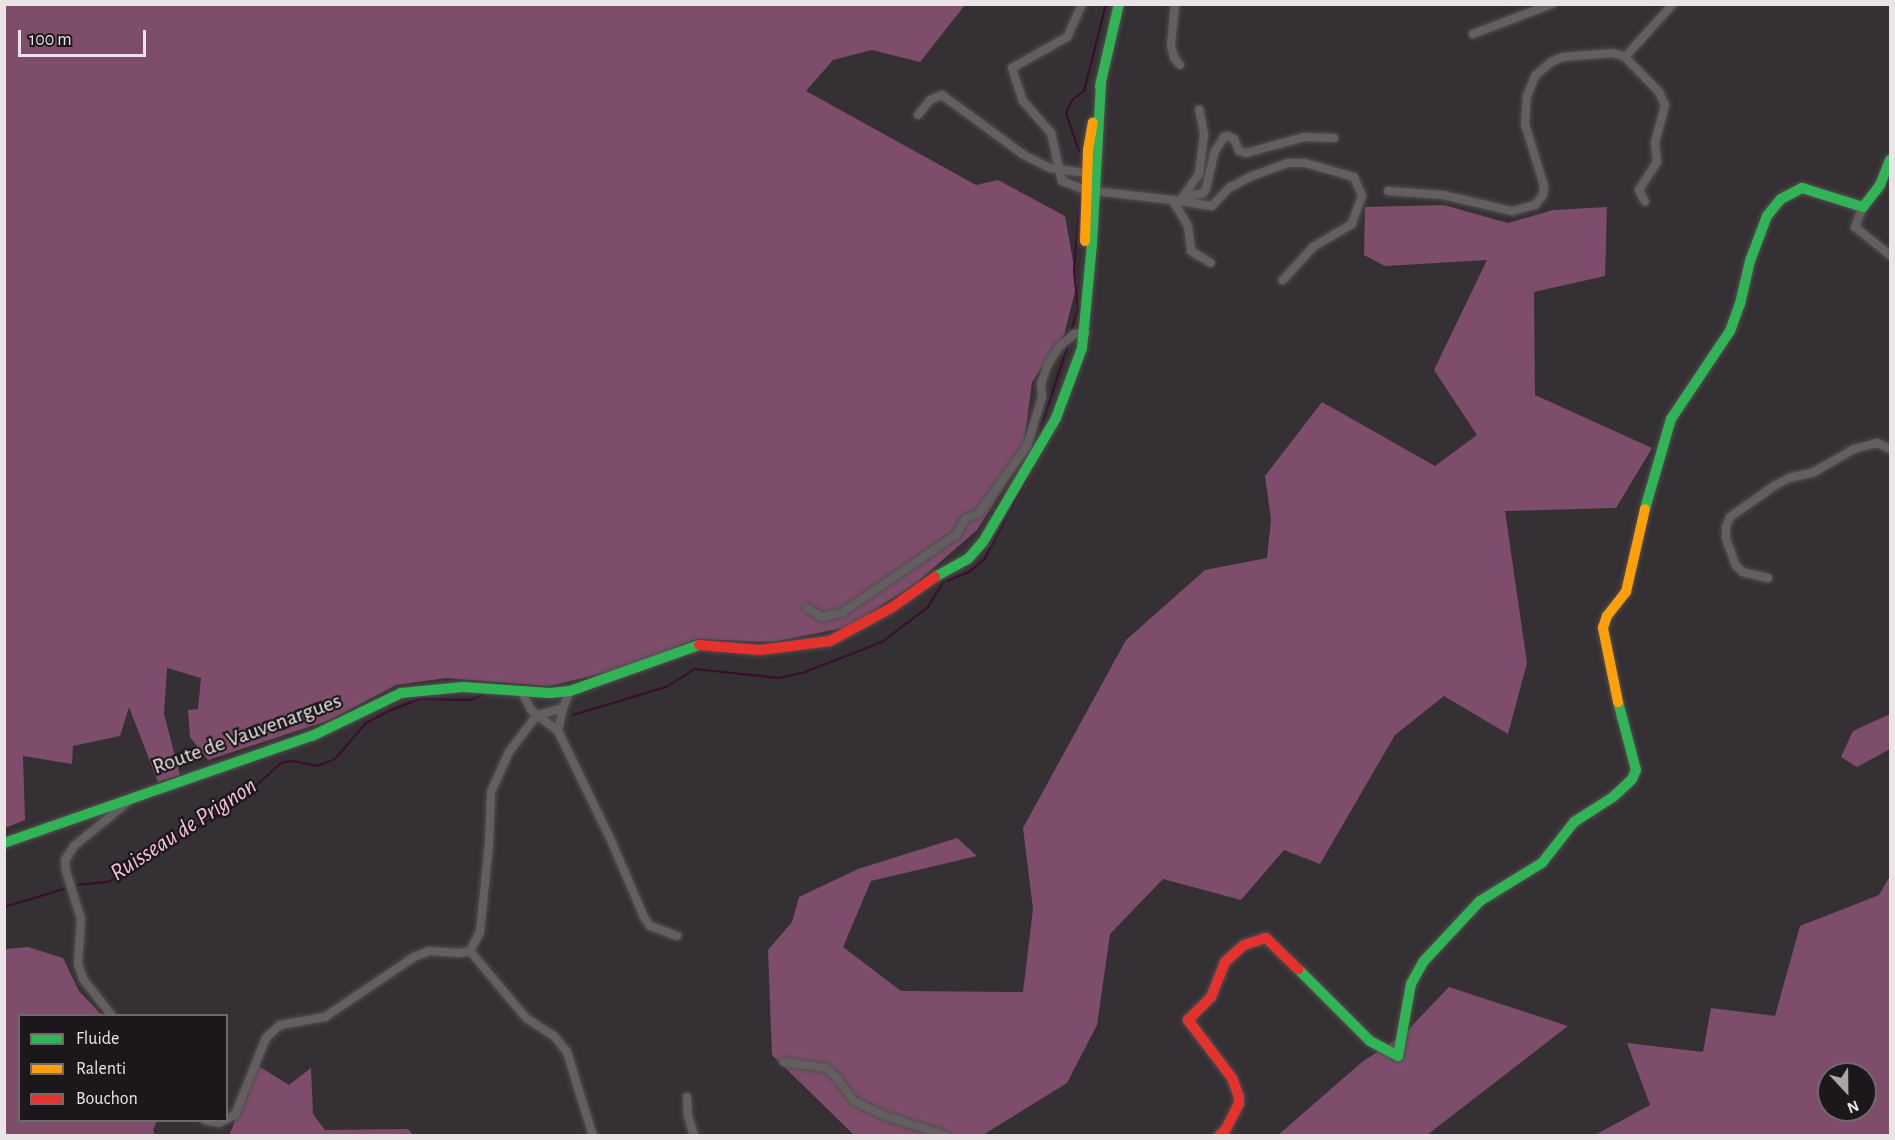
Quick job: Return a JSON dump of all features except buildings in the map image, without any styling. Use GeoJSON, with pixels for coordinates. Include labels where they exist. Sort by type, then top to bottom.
{"type":"FeatureCollection","features":[{"type":"Feature","properties":{"kind":"main road","name":"Route de Vauvenargues"},"geometry":{"type":"LineString","coordinates":[[4,843],[312,736],[401,693],[431,688],[463,687],[522,692],[570,691],[700,645],[760,650],[814,645],[847,634],[976,552],[1037,451],[1069,390],[1086,333],[1089,292],[1086,190],[1083,172],[1110,34],[1119,4]]}},
{"type":"Feature","properties":{"kind":"main road","name":"Route de Vauvenargues"},"geometry":{"type":"LineString","coordinates":[[1086,190],[1101,81]]}},
{"type":"Feature","properties":{"kind":"main road"},"geometry":{"type":"LineString","coordinates":[[1219,1136],[1226,1129],[1239,1104],[1239,1097],[1232,1078],[1188,1020],[1211,996],[1225,962],[1244,945],[1266,938],[1370,1041],[1398,1056],[1411,984],[1424,961],[1480,901],[1542,863],[1574,822],[1613,797],[1632,779],[1636,770],[1614,688],[1603,628],[1606,616],[1626,592],[1653,474],[1671,419],[1730,331],[1740,304],[1750,261],[1767,216],[1781,199],[1802,188],[1863,207],[1880,185],[1890,160]]}},
{"type":"Feature","properties":{"kind":"street"},"geometry":{"type":"LineString","coordinates":[[1082,4],[1067,37],[1011,68],[1023,101],[1051,133],[1062,181],[1086,190],[1212,206],[1229,188],[1252,176],[1288,163],[1305,163],[1354,177],[1362,196],[1352,224],[1313,247],[1283,280]]}},
{"type":"Feature","properties":{"kind":"street"},"geometry":{"type":"LineString","coordinates":[[1175,4],[1171,45],[1174,58],[1180,65]]}},
{"type":"Feature","properties":{"kind":"street"},"geometry":{"type":"LineString","coordinates":[[1473,34],[1552,4]]}},
{"type":"Feature","properties":{"kind":"street"},"geometry":{"type":"LineString","coordinates":[[1625,57],[1673,4]]}},
{"type":"Feature","properties":{"kind":"street"},"geometry":{"type":"LineString","coordinates":[[1388,191],[1443,195],[1512,211],[1535,205],[1543,195],[1544,186],[1525,124],[1527,96],[1535,76],[1551,62],[1563,57],[1612,53],[1625,57],[1659,92],[1665,105],[1655,142],[1657,162],[1639,190],[1646,202]]}},
{"type":"Feature","properties":{"kind":"street"},"geometry":{"type":"LineString","coordinates":[[918,115],[930,100],[942,95],[1024,155],[1050,168],[1058,167],[1083,172]]}},
{"type":"Feature","properties":{"kind":"street"},"geometry":{"type":"LineString","coordinates":[[1179,200],[1199,174],[1204,134],[1198,109]]}},
{"type":"Feature","properties":{"kind":"street"},"geometry":{"type":"LineString","coordinates":[[1179,200],[1203,193],[1206,189],[1215,151],[1224,137],[1234,139],[1239,152],[1246,153],[1304,136],[1334,138]]}},
{"type":"Feature","properties":{"kind":"street"},"geometry":{"type":"LineString","coordinates":[[1179,200],[1188,226],[1191,251],[1211,263]]}},
{"type":"Feature","properties":{"kind":"street"},"geometry":{"type":"LineString","coordinates":[[1863,207],[1855,227],[1890,255]]}},
{"type":"Feature","properties":{"kind":"street"},"geometry":{"type":"LineString","coordinates":[[807,608],[822,617],[843,612],[957,534],[966,518],[978,514],[1026,446],[1042,397],[1041,384],[1048,364],[1059,347],[1074,334],[1086,333]]}},
{"type":"Feature","properties":{"kind":"street"},"geometry":{"type":"LineString","coordinates":[[1768,578],[1743,572],[1736,566],[1726,538],[1726,527],[1730,517],[1788,478],[1814,472],[1854,449],[1877,443],[1890,449]]}},
{"type":"Feature","properties":{"kind":"street"},"geometry":{"type":"LineString","coordinates":[[1026,446],[1037,451]]}},
{"type":"Feature","properties":{"kind":"street"},"geometry":{"type":"LineString","coordinates":[[558,731],[563,708],[570,691]]}},
{"type":"Feature","properties":{"kind":"street"},"geometry":{"type":"LineString","coordinates":[[522,692],[531,710],[558,731],[610,838],[644,917],[650,926],[676,936]]}},
{"type":"Feature","properties":{"kind":"street"},"geometry":{"type":"LineString","coordinates":[[470,951],[480,932],[489,844],[491,792],[509,752],[537,714],[563,708]]}},
{"type":"Feature","properties":{"kind":"street"},"geometry":{"type":"LineString","coordinates":[[110,1014],[83,980],[78,964],[81,919],[66,871],[67,853],[111,819],[133,797]]}},
{"type":"Feature","properties":{"kind":"street"},"geometry":{"type":"LineString","coordinates":[[95,831],[102,810],[112,809],[111,819]]}},
{"type":"Feature","properties":{"kind":"street"},"geometry":{"type":"LineString","coordinates":[[228,1118],[235,1115],[266,1038],[280,1024],[325,1017],[414,957],[429,951],[459,953],[470,951]]}},
{"type":"Feature","properties":{"kind":"street"},"geometry":{"type":"LineString","coordinates":[[470,951],[526,1018],[554,1036],[567,1052],[593,1136]]}},
{"type":"Feature","properties":{"kind":"street"},"geometry":{"type":"LineString","coordinates":[[784,1062],[826,1068],[837,1077],[854,1101],[883,1115],[947,1136]]}},
{"type":"Feature","properties":{"kind":"street"},"geometry":{"type":"LineString","coordinates":[[687,1097],[688,1116],[694,1136]]}},
{"type":"Feature","properties":{"kind":"shaded area"},"geometry":{"type":"Polygon","coordinates":[[[5,5],[965,5],[920,62],[872,50],[833,60],[806,91],[976,185],[998,180],[1065,216],[1077,284],[1064,335],[1032,382],[1022,459],[977,530],[916,583],[848,627],[773,642],[697,639],[625,668],[549,686],[446,678],[396,685],[330,720],[208,760],[190,737],[188,710],[198,709],[201,678],[167,668],[164,714],[180,775],[158,782],[129,707],[120,736],[73,746],[72,764],[23,756],[25,820],[5,828],[5,5]]]}},
{"type":"Feature","properties":{"kind":"shaded area"},"geometry":{"type":"Polygon","coordinates":[[[1444,205],[1508,223],[1553,210],[1607,207],[1605,276],[1534,292],[1535,395],[1652,448],[1616,508],[1505,511],[1527,663],[1508,734],[1444,696],[1395,735],[1320,864],[1284,850],[1241,900],[1163,879],[1110,934],[1097,1025],[1067,1083],[983,1135],[854,1135],[772,1055],[768,950],[792,922],[799,897],[858,869],[957,838],[977,856],[871,881],[843,947],[901,991],[1023,992],[1033,909],[1023,828],[1126,640],[1205,570],[1267,558],[1271,519],[1265,476],[1322,402],[1435,466],[1477,435],[1434,370],[1487,260],[1385,266],[1364,255],[1365,207],[1444,205]]]}},
{"type":"Feature","properties":{"kind":"shaded area"},"geometry":{"type":"Polygon","coordinates":[[[1890,714],[1890,749],[1857,767],[1841,757],[1853,731],[1890,714]]]}},
{"type":"Feature","properties":{"kind":"shaded area"},"geometry":{"type":"Polygon","coordinates":[[[1890,876],[1890,1135],[1595,1135],[1650,1105],[1627,1043],[1703,1052],[1711,1008],[1775,1016],[1800,926],[1879,895],[1890,876]]]}},
{"type":"Feature","properties":{"kind":"shaded area"},"geometry":{"type":"Polygon","coordinates":[[[28,947],[63,958],[79,991],[101,1014],[18,1014],[18,1122],[157,1122],[153,1130],[155,1135],[5,1135],[5,949],[28,947]]]}},
{"type":"Feature","properties":{"kind":"shaded area"},"geometry":{"type":"Polygon","coordinates":[[[1449,987],[1568,1026],[1427,1135],[1277,1136],[1362,1062],[1402,1036],[1449,987]]]}},
{"type":"Feature","properties":{"kind":"shaded area"},"geometry":{"type":"Polygon","coordinates":[[[257,1065],[289,1085],[311,1068],[313,1114],[325,1130],[408,1129],[413,1135],[229,1136],[257,1065]]]}},
{"type":"Feature","properties":{"kind":"waterway","name":"Ruisseau de Prignon"},"geometry":{"type":"LineString","coordinates":[[1079,151],[1066,113],[1072,100],[1084,91],[1106,4]]}},
{"type":"Feature","properties":{"kind":"waterway","name":"Ruisseau de Prignon"},"geometry":{"type":"LineString","coordinates":[[1072,328],[1078,309],[1074,270],[1080,195]]}},
{"type":"Feature","properties":{"kind":"waterway","name":"Ruisseau de Prignon"},"geometry":{"type":"LineString","coordinates":[[1040,430],[1068,345]]}},
{"type":"Feature","properties":{"kind":"waterway","name":"Ruisseau de Prignon"},"geometry":{"type":"LineString","coordinates":[[573,715],[666,687],[695,669],[779,678],[805,672],[882,642],[928,607],[943,582],[969,572],[984,560],[1033,468]]}},
{"type":"Feature","properties":{"kind":"waterway","name":"Ruisseau de Prignon"},"geometry":{"type":"LineString","coordinates":[[77,885],[108,882],[147,860],[240,800],[281,763],[292,761],[317,766],[335,759],[366,723],[389,711],[419,699],[469,700],[485,694]]}},
{"type":"Feature","properties":{"kind":"waterway","name":"Ruisseau de Prignon"},"geometry":{"type":"LineString","coordinates":[[4,907],[67,888]]}},
{"type":"Feature","properties":{"kind":"traffic: fast"},"geometry":{"type":"LineString","coordinates":[[1100,86],[1119,4]]}},
{"type":"Feature","properties":{"kind":"traffic: fast"},"geometry":{"type":"LineString","coordinates":[[935,577],[968,559],[983,542],[1056,418],[1082,348],[1092,244],[1101,81]]}},
{"type":"Feature","properties":{"kind":"traffic: fast"},"geometry":{"type":"LineString","coordinates":[[1645,509],[1671,419],[1730,331],[1740,304],[1750,261],[1767,216],[1781,199],[1802,188],[1863,207],[1880,185],[1890,160]]}},
{"type":"Feature","properties":{"kind":"traffic: fast"},"geometry":{"type":"LineString","coordinates":[[4,843],[312,736],[401,693],[463,687],[550,693],[570,691],[699,645]]}},
{"type":"Feature","properties":{"kind":"traffic: fast"},"geometry":{"type":"LineString","coordinates":[[1298,969],[1370,1041],[1398,1056],[1411,984],[1424,961],[1480,901],[1542,863],[1574,822],[1613,797],[1632,779],[1636,770],[1618,702]]}},
{"type":"Feature","properties":{"kind":"traffic: slow"},"geometry":{"type":"LineString","coordinates":[[1085,241],[1088,150],[1093,122]]}},
{"type":"Feature","properties":{"kind":"traffic: slow"},"geometry":{"type":"LineString","coordinates":[[1618,702],[1603,628],[1607,616],[1626,592],[1645,509]]}},
{"type":"Feature","properties":{"kind":"traffic: jam"},"geometry":{"type":"LineString","coordinates":[[699,645],[760,650],[830,641],[891,608],[935,577]]}},
{"type":"Feature","properties":{"kind":"traffic: jam"},"geometry":{"type":"LineString","coordinates":[[1219,1136],[1226,1129],[1239,1104],[1239,1097],[1232,1078],[1188,1020],[1211,997],[1225,962],[1244,945],[1266,938],[1298,969]]}}]}
